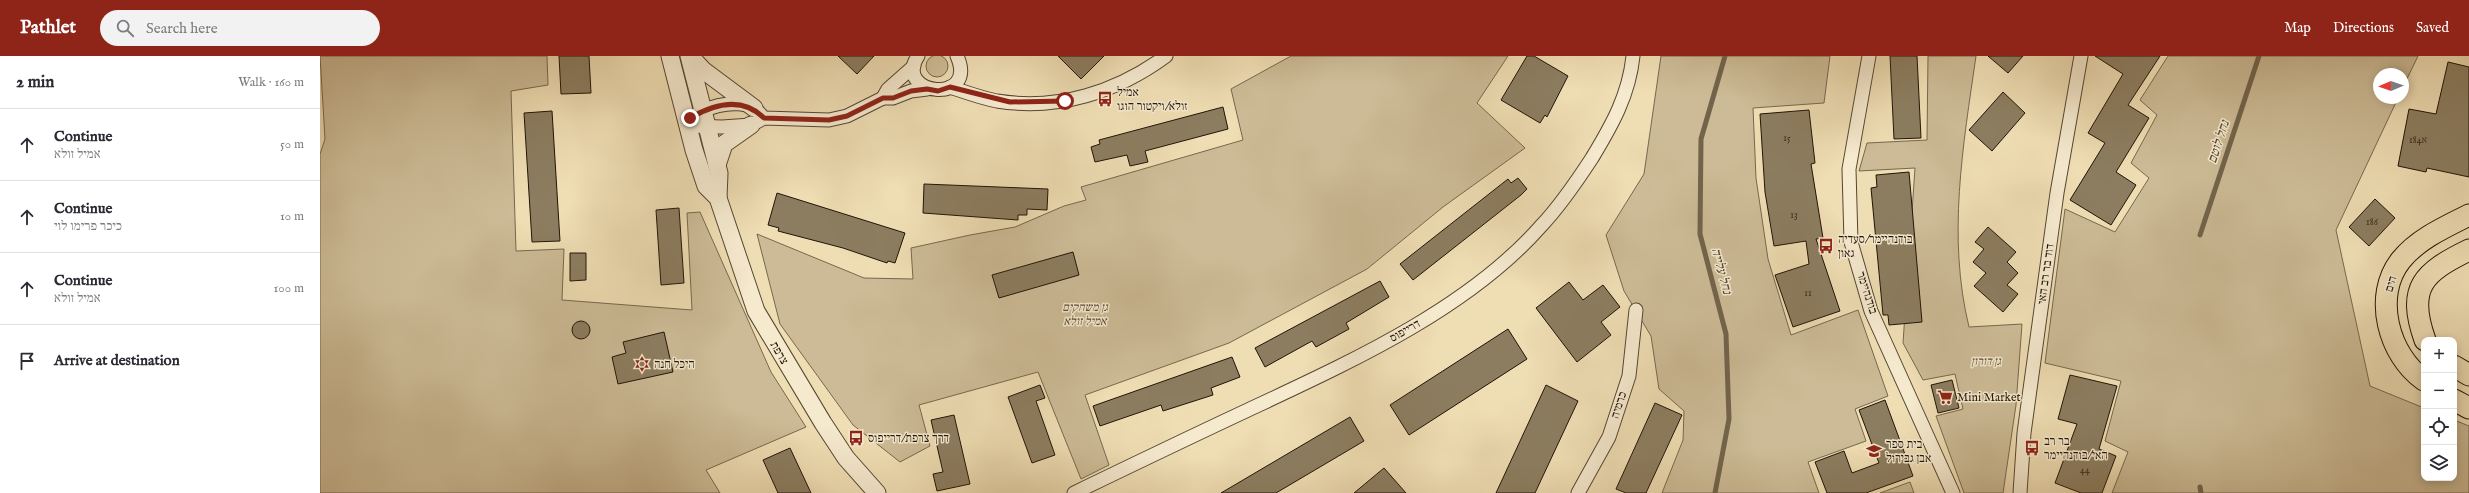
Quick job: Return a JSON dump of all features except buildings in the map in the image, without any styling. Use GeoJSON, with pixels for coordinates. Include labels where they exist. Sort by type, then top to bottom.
{"type":"FeatureCollection","features":[{"type":"Feature","properties":{"kind":"main road","name":"הים"},"geometry":{"type":"LineString","coordinates":[[2421,377],[2404,361],[2394,344],[2388,324],[2386,300],[2390,281],[2400,261],[2416,245],[2469,215]]}},
{"type":"Feature","properties":{"kind":"main road"},"geometry":{"type":"LineString","coordinates":[[2424,337],[2417,306],[2420,289],[2429,273],[2440,264],[2469,250]]}},
{"type":"Feature","properties":{"kind":"main road"},"geometry":{"type":"LineString","coordinates":[[2457,368],[2469,374]]}},
{"type":"Feature","properties":{"kind":"main road"},"geometry":{"type":"LineString","coordinates":[[2457,402],[2469,408]]}},
{"type":"Feature","properties":{"kind":"street","name":"צרפת"},"geometry":{"type":"LineString","coordinates":[[670,56],[686,124],[706,186],[718,198]]}},
{"type":"Feature","properties":{"kind":"street","name":"צרפת"},"geometry":{"type":"LineString","coordinates":[[689,56],[719,173],[718,198],[759,317],[794,378],[846,458],[879,492]]}},
{"type":"Feature","properties":{"kind":"street"},"geometry":{"type":"LineString","coordinates":[[689,56],[756,117]]}},
{"type":"Feature","properties":{"kind":"street"},"geometry":{"type":"LineString","coordinates":[[950,87],[960,74],[960,63],[957,56]]}},
{"type":"Feature","properties":{"kind":"street"},"geometry":{"type":"LineString","coordinates":[[686,124],[690,118],[704,119],[756,117],[829,120],[847,116],[883,98],[893,98],[911,91],[927,89],[938,91],[950,87],[1010,102],[1065,101],[1114,87],[1166,56]]}},
{"type":"Feature","properties":{"kind":"street","name":"דרייפוס"},"geometry":{"type":"LineString","coordinates":[[1074,493],[1346,364],[1424,320],[1496,268],[1542,226],[1581,175],[1613,124],[1626,93],[1633,56]]}},
{"type":"Feature","properties":{"kind":"street","name":"בודנהיימר"},"geometry":{"type":"LineString","coordinates":[[1869,56],[1850,169],[1852,242],[1871,311],[1953,493]]}},
{"type":"Feature","properties":{"kind":"street","name":"דוד בר רב האי"},"geometry":{"type":"LineString","coordinates":[[2020,493],[2024,433],[2057,193],[2081,56]]}},
{"type":"Feature","properties":{"kind":"street"},"geometry":{"type":"LineString","coordinates":[[883,98],[888,89],[916,61]]}},
{"type":"Feature","properties":{"kind":"street"},"geometry":{"type":"LineString","coordinates":[[916,61],[917,79],[927,89]]}},
{"type":"Feature","properties":{"kind":"street"},"geometry":{"type":"LineString","coordinates":[[704,119],[733,104],[756,117]]}},
{"type":"Feature","properties":{"kind":"street"},"geometry":{"type":"LineString","coordinates":[[717,165],[724,144],[756,117]]}},
{"type":"Feature","properties":{"kind":"street","name":"כרמיה"},"geometry":{"type":"LineString","coordinates":[[1578,493],[1609,437],[1629,376],[1636,310]]}},
{"type":"Feature","properties":{"kind":"green space"},"geometry":{"type":"Polygon","coordinates":[[[937,55],[945,58],[948,66],[945,74],[937,77],[929,74],[926,66],[929,58],[937,55]]]}},
{"type":"Feature","properties":{"kind":"green space"},"geometry":{"type":"Polygon","coordinates":[[[320,56],[547,56],[548,85],[511,91],[516,251],[564,249],[562,300],[692,310],[687,213],[700,212],[771,372],[806,427],[706,470],[720,493],[320,493],[320,154],[325,139],[320,56]]]}},
{"type":"Feature","properties":{"kind":"green space","name":"גן משחקים אמיל זולא"},"geometry":{"type":"Polygon","coordinates":[[[1291,56],[1508,56],[1477,103],[1525,148],[1443,207],[1367,269],[1229,343],[1085,395],[1109,465],[1081,479],[1038,372],[919,405],[930,446],[900,462],[853,425],[780,324],[757,234],[864,278],[913,279],[911,248],[1015,227],[1064,206],[1086,200],[1081,187],[1243,140],[1231,89],[1291,56]]]}},
{"type":"Feature","properties":{"kind":"green space"},"geometry":{"type":"Polygon","coordinates":[[[1661,56],[1830,56],[1824,103],[1753,108],[1756,178],[1768,259],[1791,335],[1858,310],[1888,396],[1855,409],[1866,441],[1808,462],[1819,493],[1662,493],[1683,440],[1684,411],[1659,389],[1651,336],[1624,291],[1606,235],[1644,174],[1661,56]]]}},
{"type":"Feature","properties":{"kind":"green space","name":"גן דורון"},"geometry":{"type":"Polygon","coordinates":[[[1928,56],[1976,56],[1962,158],[1958,225],[1962,293],[1969,327],[2022,324],[2016,405],[2003,493],[1964,493],[1936,416],[1963,409],[1955,374],[1923,380],[1903,343],[1915,168],[1859,171],[1867,143],[1927,140],[1928,56]]]}},
{"type":"Feature","properties":{"kind":"green space"},"geometry":{"type":"Polygon","coordinates":[[[2168,56],[2418,56],[2409,75],[2409,68],[2373,68],[2373,104],[2395,104],[2336,230],[2370,386],[2421,407],[2421,481],[2457,481],[2457,421],[2469,426],[2469,493],[2112,493],[2128,452],[2105,441],[2121,381],[2045,363],[2065,209],[2115,232],[2149,178],[2131,163],[2157,115],[2140,100],[2168,56]]]}},
{"type":"Feature","properties":{"kind":"green space"},"geometry":{"type":"Polygon","coordinates":[[[1910,482],[1914,493],[1880,493],[1910,482]]]}},
{"type":"Feature","properties":{"kind":"waterway","name":"נחל עלייה"},"geometry":{"type":"LineString","coordinates":[[1715,493],[1729,419],[1726,334],[1700,234],[1701,139],[1725,56]]}},
{"type":"Feature","properties":{"kind":"waterway","name":"נחל לוטם"},"geometry":{"type":"LineString","coordinates":[[2200,235],[2259,56]]}},
{"type":"Feature","properties":{"kind":"waterway","name":"נחל לוטם"},"geometry":{"type":"LineString","coordinates":[[2200,487],[2201,493]]}},
{"type":"Feature","properties":{"kind":"place","name":"אמיל זולא/ויקטור הוגו"},"geometry":{"type":"Point","coordinates":[1105,99]}},
{"type":"Feature","properties":{"kind":"place","name":"בודנהיימר/סעדיה גאון"},"geometry":{"type":"Point","coordinates":[1826,246]}},
{"type":"Feature","properties":{"kind":"place","name":"היכל חנה"},"geometry":{"type":"Point","coordinates":[642,364]}},
{"type":"Feature","properties":{"kind":"place","name":"Mini Market"},"geometry":{"type":"Point","coordinates":[1945,397]}},
{"type":"Feature","properties":{"kind":"place","name":"דרך צרפת/דרייפוס"},"geometry":{"type":"Point","coordinates":[856,438]}},
{"type":"Feature","properties":{"kind":"place","name":"בר רב האי/בודנהיימר"},"geometry":{"type":"Point","coordinates":[2032,448]}},
{"type":"Feature","properties":{"kind":"place","name":"בית ספר אבן גבירול"},"geometry":{"type":"Point","coordinates":[1874,451]}},
{"type":"Feature","properties":{"kind":"route"},"geometry":{"type":"LineString","coordinates":[[690,118],[702,111],[733,104],[754,108],[764,118],[800,121],[829,120],[847,116],[883,98],[893,98],[911,91],[927,89],[938,91],[945,90],[950,87],[982,97],[1026,104],[1065,101]]}}]}
